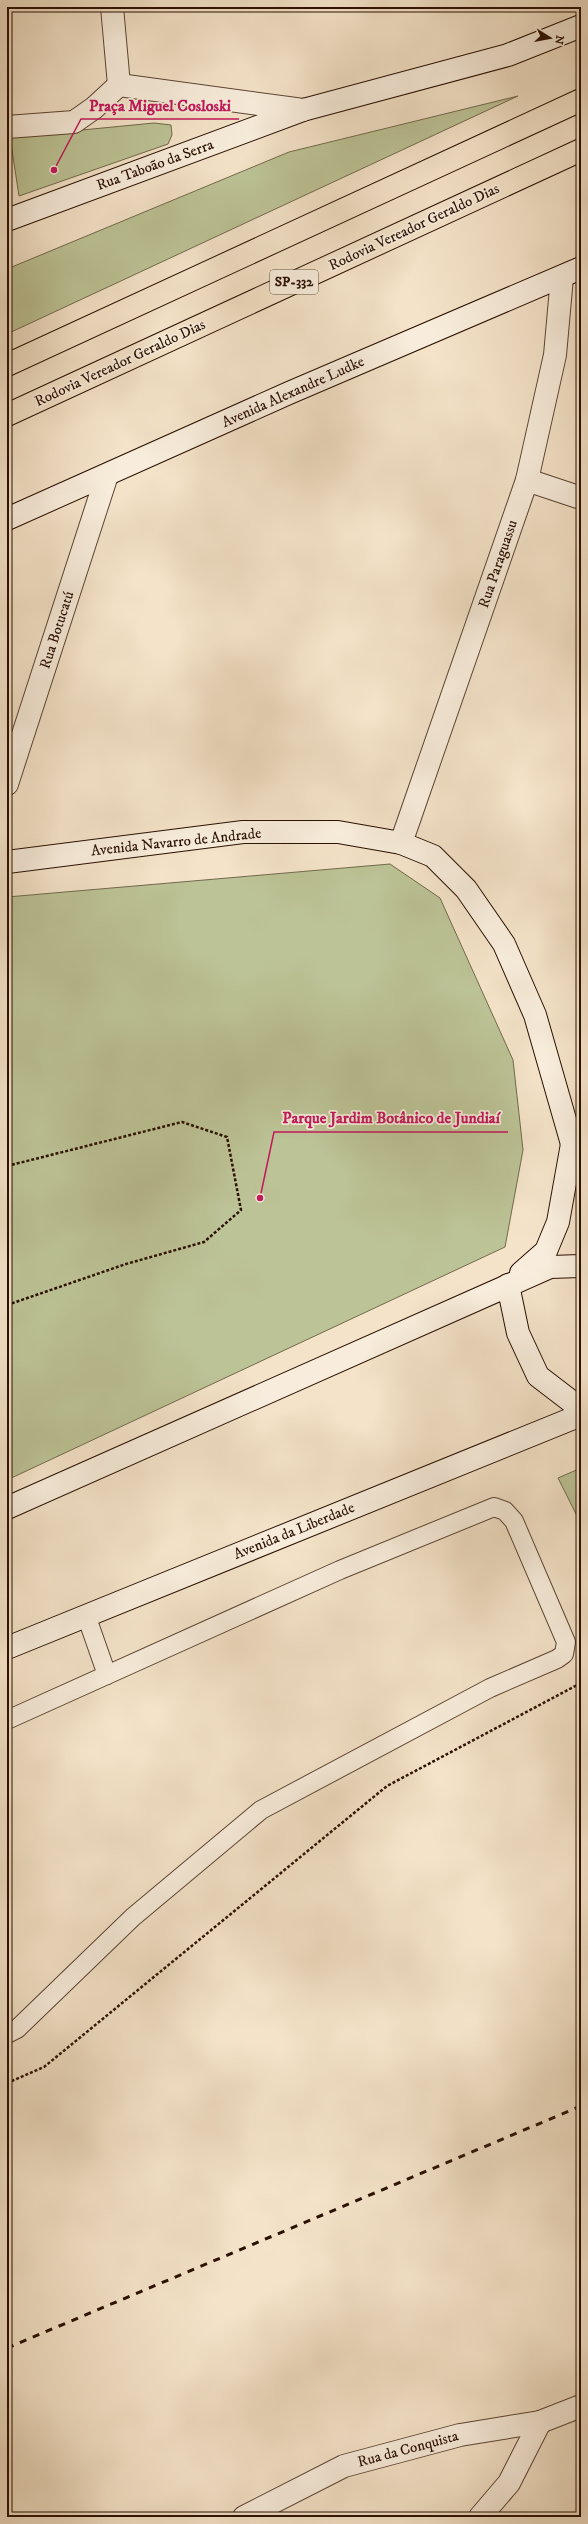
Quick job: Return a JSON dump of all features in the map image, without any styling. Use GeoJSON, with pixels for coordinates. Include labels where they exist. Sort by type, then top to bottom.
{"type":"FeatureCollection","features":[{"type":"Feature","properties":{"kind":"main road"},"geometry":{"type":"LineString","coordinates":[[7,365],[581,100]]}},
{"type":"Feature","properties":{"kind":"main road","name":"Rodovia Vereador Geraldo Dias"},"geometry":{"type":"LineString","coordinates":[[7,415],[581,150]]}},
{"type":"Feature","properties":{"kind":"street"},"geometry":{"type":"LineString","coordinates":[[112,7],[120,85]]}},
{"type":"Feature","properties":{"kind":"street","name":"Rua Taboão da Serra"},"geometry":{"type":"LineString","coordinates":[[7,220],[303,110],[508,55],[581,26]]}},
{"type":"Feature","properties":{"kind":"street"},"geometry":{"type":"LineString","coordinates":[[7,127],[74,122],[94,108],[120,85],[303,110]]}},
{"type":"Feature","properties":{"kind":"street","name":"Avenida Alexandre Ludke"},"geometry":{"type":"LineString","coordinates":[[7,519],[107,476],[289,393],[571,273]]}},
{"type":"Feature","properties":{"kind":"street","name":"Rua Paraguassu"},"geometry":{"type":"LineString","coordinates":[[401,843],[527,480],[571,273]]}},
{"type":"Feature","properties":{"kind":"street","name":"Rua Botucatú"},"geometry":{"type":"LineString","coordinates":[[7,784],[107,476]]}},
{"type":"Feature","properties":{"kind":"street"},"geometry":{"type":"LineString","coordinates":[[527,480],[581,498]]}},
{"type":"Feature","properties":{"kind":"street","name":"Avenida Navarro de Andrade"},"geometry":{"type":"LineString","coordinates":[[7,862],[243,832],[338,832],[401,843],[433,856],[466,889],[504,944],[535,1015],[577,1150]]}},
{"type":"Feature","properties":{"kind":"street"},"geometry":{"type":"LineString","coordinates":[[508,1285],[546,1250],[558,1222],[577,1150]]}},
{"type":"Feature","properties":{"kind":"street"},"geometry":{"type":"LineString","coordinates":[[7,1508],[550,1267],[581,1266]]}},
{"type":"Feature","properties":{"kind":"street"},"geometry":{"type":"LineString","coordinates":[[508,1285],[518,1333],[538,1376],[581,1409]]}},
{"type":"Feature","properties":{"kind":"street","name":"Avenida da Liberdade"},"geometry":{"type":"LineString","coordinates":[[7,1648],[86,1614],[581,1415]]}},
{"type":"Feature","properties":{"kind":"street","name":"Rua da Conquista"},"geometry":{"type":"LineString","coordinates":[[244,2517],[344,2466],[460,2435],[540,2422],[581,2406]]}},
{"type":"Feature","properties":{"kind":"street"},"geometry":{"type":"LineString","coordinates":[[480,2517],[509,2483],[540,2422]]}},
{"type":"Feature","properties":{"kind":"lane"},"geometry":{"type":"LineString","coordinates":[[7,1720],[340,1570],[494,1507],[505,1511],[514,1521],[566,1642],[564,1654],[557,1659],[490,1688],[261,1810],[133,1917],[17,2029],[7,2034]]}},
{"type":"Feature","properties":{"kind":"lane"},"geometry":{"type":"LineString","coordinates":[[86,1614],[107,1675]]}},
{"type":"Feature","properties":{"kind":"path"},"geometry":{"type":"LineString","coordinates":[[7,1166],[182,1122],[227,1137],[241,1210],[204,1242],[126,1264],[7,1305]]}},
{"type":"Feature","properties":{"kind":"path"},"geometry":{"type":"LineString","coordinates":[[7,2083],[44,2067],[387,1786],[581,1683]]}},
{"type":"Feature","properties":{"kind":"green space"},"geometry":{"type":"Polygon","coordinates":[[[518,96],[7,334],[7,269],[289,152],[518,96]]]}},
{"type":"Feature","properties":{"kind":"green space"},"geometry":{"type":"Polygon","coordinates":[[[154,123],[171,125],[172,135],[168,144],[19,196],[10,137],[154,123]]]}},
{"type":"Feature","properties":{"kind":"green space"},"geometry":{"type":"Polygon","coordinates":[[[390,864],[440,898],[513,1060],[523,1150],[505,1247],[7,1480],[7,897],[390,864]]]}},
{"type":"Feature","properties":{"kind":"green space"},"geometry":{"type":"Polygon","coordinates":[[[581,1468],[581,1524],[558,1478],[581,1468]]]}},
{"type":"Feature","properties":{"kind":"building"},"geometry":{"type":"Polygon","coordinates":[[[570,2513],[572,2517],[563,2517],[570,2513]]]}},
{"type":"Feature","properties":{"kind":"railway"},"geometry":{"type":"LineString","coordinates":[[7,2348],[581,2106]]}},
{"type":"Feature","properties":{"kind":"place","name":"Praça Miguel Cosloski"},"geometry":{"type":"Point","coordinates":[54,170]}},
{"type":"Feature","properties":{"kind":"place","name":"Parque Jardim Botânico de Jundiaí"},"geometry":{"type":"Point","coordinates":[260,1198]}}]}
